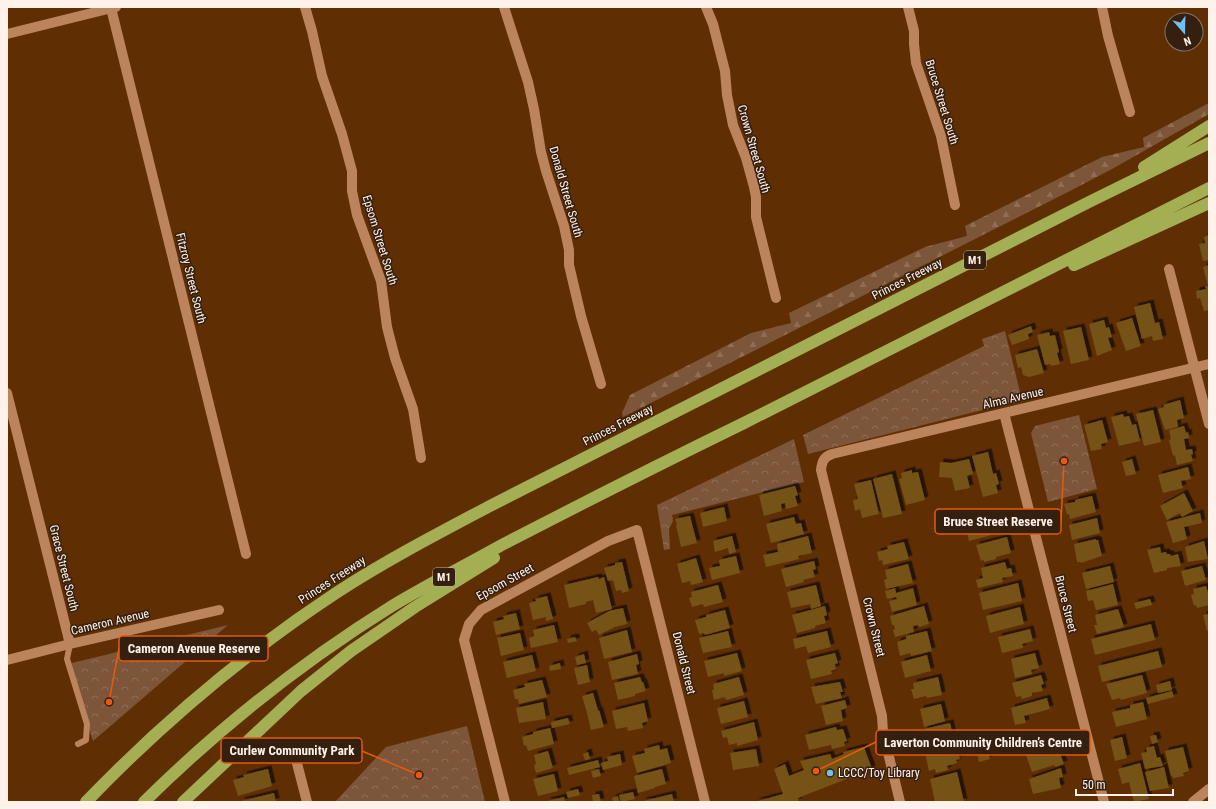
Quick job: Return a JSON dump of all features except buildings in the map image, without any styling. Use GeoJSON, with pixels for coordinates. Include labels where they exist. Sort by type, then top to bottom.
{"type":"FeatureCollection","features":[{"type":"Feature","properties":{"kind":"highway"},"geometry":{"type":"LineString","coordinates":[[1091,201],[1209,126]]}},
{"type":"Feature","properties":{"kind":"highway","name":"Princes Freeway"},"geometry":{"type":"LineString","coordinates":[[85,802],[178,712],[245,658],[303,616],[370,571],[488,507],[1091,201],[1209,143]]}},
{"type":"Feature","properties":{"kind":"highway","name":"M1"},"geometry":{"type":"LineString","coordinates":[[144,802],[177,769],[237,717],[297,670],[362,626],[427,586],[569,510],[911,340],[1209,188]]}},
{"type":"Feature","properties":{"kind":"highway"},"geometry":{"type":"LineString","coordinates":[[911,340],[1209,203]]}},
{"type":"Feature","properties":{"kind":"highway"},"geometry":{"type":"LineString","coordinates":[[182,802],[301,691],[351,650],[416,606],[500,555],[569,510]]}},
{"type":"Feature","properties":{"kind":"street","name":"Epsom Street South"},"geometry":{"type":"LineString","coordinates":[[305,7],[322,76],[342,134],[352,172],[352,191],[357,215],[381,281],[387,327],[395,358],[413,410],[421,458]]}},
{"type":"Feature","properties":{"kind":"street","name":"Donald Street South"},"geometry":{"type":"LineString","coordinates":[[504,7],[528,82],[541,152],[564,226],[569,250],[569,265],[579,308],[601,384]]}},
{"type":"Feature","properties":{"kind":"street","name":"Crown Street South"},"geometry":{"type":"LineString","coordinates":[[706,7],[713,24],[725,71],[727,96],[733,125],[746,158],[754,187],[756,197],[756,217],[776,298]]}},
{"type":"Feature","properties":{"kind":"street","name":"Bruce Street South"},"geometry":{"type":"LineString","coordinates":[[908,7],[914,31],[916,63],[941,136],[955,204]]}},
{"type":"Feature","properties":{"kind":"street"},"geometry":{"type":"LineString","coordinates":[[1102,7],[1108,36],[1130,112]]}},
{"type":"Feature","properties":{"kind":"street"},"geometry":{"type":"LineString","coordinates":[[7,34],[113,8]]}},
{"type":"Feature","properties":{"kind":"street","name":"Fitzroy Street South"},"geometry":{"type":"LineString","coordinates":[[113,8],[246,554]]}},
{"type":"Feature","properties":{"kind":"street"},"geometry":{"type":"LineString","coordinates":[[1169,269],[1209,424]]}},
{"type":"Feature","properties":{"kind":"street","name":"Alma Avenue"},"geometry":{"type":"LineString","coordinates":[[823,459],[832,454],[1209,364]]}},
{"type":"Feature","properties":{"kind":"street","name":"Grace Street South"},"geometry":{"type":"LineString","coordinates":[[7,393],[70,644]]}},
{"type":"Feature","properties":{"kind":"street","name":"Bruce Street"},"geometry":{"type":"LineString","coordinates":[[1004,413],[1104,802]]}},
{"type":"Feature","properties":{"kind":"street","name":"Crown Street"},"geometry":{"type":"LineString","coordinates":[[823,459],[821,470],[880,708],[883,732],[900,802]]}},
{"type":"Feature","properties":{"kind":"street","name":"Epsom Street"},"geometry":{"type":"LineString","coordinates":[[505,802],[464,640],[469,624],[480,610],[608,541],[637,530]]}},
{"type":"Feature","properties":{"kind":"street","name":"Donald Street"},"geometry":{"type":"LineString","coordinates":[[637,530],[705,802]]}},
{"type":"Feature","properties":{"kind":"street","name":"Cameron Avenue"},"geometry":{"type":"LineString","coordinates":[[7,660],[219,610]]}},
{"type":"Feature","properties":{"kind":"street"},"geometry":{"type":"LineString","coordinates":[[293,748],[307,802]]}},
{"type":"Feature","properties":{"kind":"street"},"geometry":{"type":"LineString","coordinates":[[1193,802],[1209,789]]}},
{"type":"Feature","properties":{"kind":"lane","name":"Grace Street South"},"geometry":{"type":"LineString","coordinates":[[70,644],[67,659],[87,724],[86,740],[78,744]]}},
{"type":"Feature","properties":{"kind":"green space"},"geometry":{"type":"Polygon","coordinates":[[[1209,103],[1209,114],[1112,169],[623,417],[622,413],[630,395],[751,333],[791,323],[789,313],[925,247],[967,236],[965,226],[1102,157],[1144,147],[1143,138],[1209,103]]]}},
{"type":"Feature","properties":{"kind":"green space"},"geometry":{"type":"Polygon","coordinates":[[[1005,331],[1022,400],[808,454],[803,435],[984,346],[982,339],[1005,331]]]}},
{"type":"Feature","properties":{"kind":"green space"},"geometry":{"type":"Polygon","coordinates":[[[1079,415],[1097,489],[1048,502],[1031,433],[1035,426],[1079,415]]]}},
{"type":"Feature","properties":{"kind":"green space"},"geometry":{"type":"Polygon","coordinates":[[[794,439],[804,482],[672,515],[673,521],[669,529],[670,549],[664,550],[657,505],[794,439]]]}},
{"type":"Feature","properties":{"kind":"green space"},"geometry":{"type":"Polygon","coordinates":[[[228,625],[93,741],[68,664],[228,625]]]}},
{"type":"Feature","properties":{"kind":"green space"},"geometry":{"type":"Polygon","coordinates":[[[467,726],[485,802],[335,802],[386,747],[467,726]]]}},
{"type":"Feature","properties":{"kind":"place","name":"Bruce Street Reserve"},"geometry":{"type":"Point","coordinates":[1064,461]}},
{"type":"Feature","properties":{"kind":"place","name":"Cameron Avenue Reserve"},"geometry":{"type":"Point","coordinates":[109,702]}},
{"type":"Feature","properties":{"kind":"place","name":"Laverton Community Children’s Centre"},"geometry":{"type":"Point","coordinates":[816,771]}},
{"type":"Feature","properties":{"kind":"place","name":"LCCC/Toy Library"},"geometry":{"type":"Point","coordinates":[830,773]}},
{"type":"Feature","properties":{"kind":"place","name":"Curlew Community Park"},"geometry":{"type":"Point","coordinates":[419,775]}}]}
